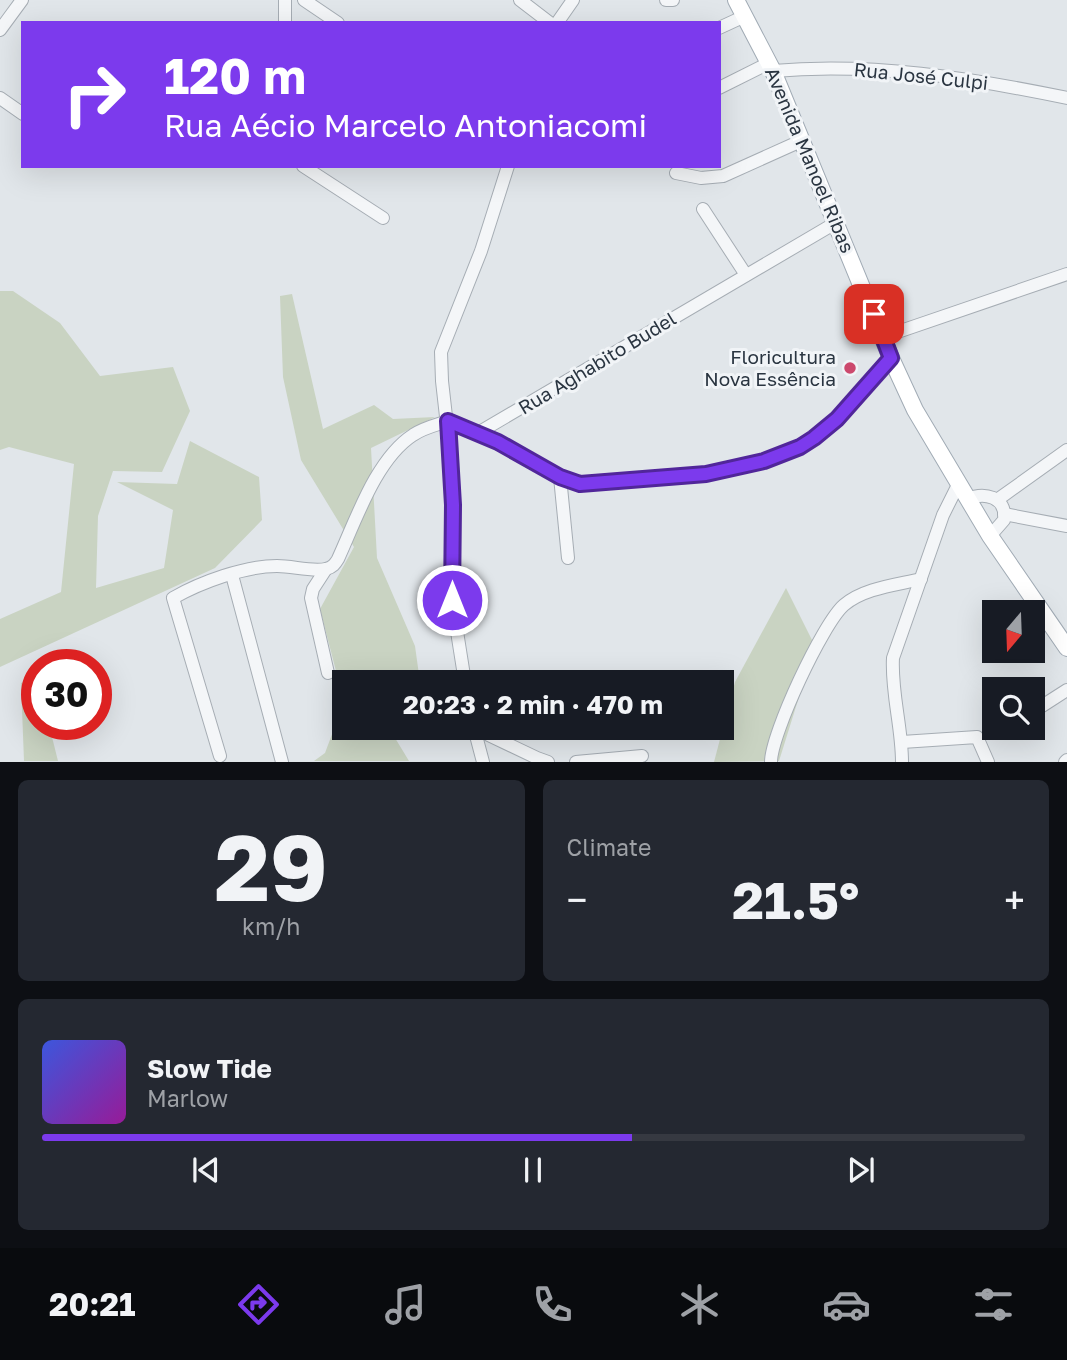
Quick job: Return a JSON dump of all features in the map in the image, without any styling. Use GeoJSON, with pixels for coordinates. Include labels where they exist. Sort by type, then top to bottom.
{"type":"FeatureCollection","features":[{"type":"Feature","properties":{"kind":"main road","name":"Avenida Manoel Ribas"},"geometry":{"type":"LineString","coordinates":[[736,0],[771,67],[803,140],[891,358],[915,410],[990,536],[1067,648]]}},
{"type":"Feature","properties":{"kind":"street"},"geometry":{"type":"LineString","coordinates":[[0,30],[22,0]]}},
{"type":"Feature","properties":{"kind":"street"},"geometry":{"type":"LineString","coordinates":[[285,0],[285,21]]}},
{"type":"Feature","properties":{"kind":"street"},"geometry":{"type":"LineString","coordinates":[[304,0],[335,21]]}},
{"type":"Feature","properties":{"kind":"street"},"geometry":{"type":"LineString","coordinates":[[520,0],[548,21]]}},
{"type":"Feature","properties":{"kind":"street"},"geometry":{"type":"LineString","coordinates":[[558,21],[573,0]]}},
{"type":"Feature","properties":{"kind":"street"},"geometry":{"type":"LineString","coordinates":[[666,0],[673,0]]}},
{"type":"Feature","properties":{"kind":"street"},"geometry":{"type":"LineString","coordinates":[[721,27],[744,16]]}},
{"type":"Feature","properties":{"kind":"street"},"geometry":{"type":"LineString","coordinates":[[721,87],[771,67]]}},
{"type":"Feature","properties":{"kind":"street","name":"Rua José Culpi"},"geometry":{"type":"LineString","coordinates":[[771,67],[841,68],[919,74],[1021,87],[1067,98]]}},
{"type":"Feature","properties":{"kind":"street"},"geometry":{"type":"LineString","coordinates":[[0,98],[21,113]]}},
{"type":"Feature","properties":{"kind":"street"},"geometry":{"type":"LineString","coordinates":[[676,173],[701,178],[723,176],[803,140]]}},
{"type":"Feature","properties":{"kind":"street"},"geometry":{"type":"LineString","coordinates":[[306,168],[383,218]]}},
{"type":"Feature","properties":{"kind":"street"},"geometry":{"type":"LineString","coordinates":[[463,670],[452,600],[453,505],[441,352],[481,251],[507,168]]}},
{"type":"Feature","properties":{"kind":"street"},"geometry":{"type":"LineString","coordinates":[[703,209],[746,275]]}},
{"type":"Feature","properties":{"kind":"street","name":"Rua Aghabito Budel"},"geometry":{"type":"LineString","coordinates":[[478,433],[837,222]]}},
{"type":"Feature","properties":{"kind":"street"},"geometry":{"type":"LineString","coordinates":[[883,337],[1067,274]]}},
{"type":"Feature","properties":{"kind":"street"},"geometry":{"type":"LineString","coordinates":[[328,673],[311,598],[313,589],[326,569],[336,563],[369,492],[395,452],[413,434],[448,421],[478,433],[560,477],[580,484],[687,477],[747,467],[800,447],[826,429],[891,358]]}},
{"type":"Feature","properties":{"kind":"street"},"geometry":{"type":"LineString","coordinates":[[997,500],[1067,450]]}},
{"type":"Feature","properties":{"kind":"street"},"geometry":{"type":"LineString","coordinates":[[560,477],[568,558]]}},
{"type":"Feature","properties":{"kind":"street"},"geometry":{"type":"LineString","coordinates":[[902,761],[902,742],[892,675],[893,658],[943,515],[958,485]]}},
{"type":"Feature","properties":{"kind":"street"},"geometry":{"type":"LineString","coordinates":[[967,499],[981,495],[997,500],[1004,514],[1001,525],[990,536]]}},
{"type":"Feature","properties":{"kind":"street"},"geometry":{"type":"LineString","coordinates":[[1004,514],[1067,526]]}},
{"type":"Feature","properties":{"kind":"street"},"geometry":{"type":"LineString","coordinates":[[220,755],[173,598],[198,585],[273,566],[326,569]]}},
{"type":"Feature","properties":{"kind":"street"},"geometry":{"type":"LineString","coordinates":[[232,575],[282,761]]}},
{"type":"Feature","properties":{"kind":"street"},"geometry":{"type":"LineString","coordinates":[[771,761],[778,729],[822,632],[832,617],[846,603],[866,593],[921,579]]}},
{"type":"Feature","properties":{"kind":"street"},"geometry":{"type":"LineString","coordinates":[[1045,704],[1067,690]]}},
{"type":"Feature","properties":{"kind":"street"},"geometry":{"type":"LineString","coordinates":[[902,742],[977,737],[988,761]]}},
{"type":"Feature","properties":{"kind":"street"},"geometry":{"type":"LineString","coordinates":[[477,740],[483,761]]}},
{"type":"Feature","properties":{"kind":"street"},"geometry":{"type":"LineString","coordinates":[[499,740],[548,761]]}},
{"type":"Feature","properties":{"kind":"street"},"geometry":{"type":"LineString","coordinates":[[576,761],[642,757]]}},
{"type":"Feature","properties":{"kind":"green space"},"geometry":{"type":"Polygon","coordinates":[[[0,291],[13,291],[60,323],[100,376],[173,367],[190,411],[162,472],[113,471],[98,516],[96,588],[164,568],[173,510],[117,482],[177,484],[190,441],[259,477],[262,520],[215,568],[39,649],[21,649],[21,657],[0,667],[0,619],[61,592],[74,464],[9,447],[0,450],[0,291]]]}},
{"type":"Feature","properties":{"kind":"green space"},"geometry":{"type":"Polygon","coordinates":[[[292,294],[323,429],[374,405],[393,419],[435,417],[371,448],[377,558],[415,646],[418,670],[336,670],[320,609],[354,547],[301,460],[283,377],[280,296],[292,294]]]}},
{"type":"Feature","properties":{"kind":"green space"},"geometry":{"type":"Polygon","coordinates":[[[786,588],[815,646],[779,761],[714,762],[720,740],[734,740],[735,682],[786,588]]]}},
{"type":"Feature","properties":{"kind":"green space"},"geometry":{"type":"Polygon","coordinates":[[[332,734],[332,740],[396,740],[409,761],[314,761],[325,753],[332,734]]]}},
{"type":"Feature","properties":{"kind":"green space"},"geometry":{"type":"Polygon","coordinates":[[[23,740],[53,740],[58,761],[24,761],[23,740]]]}},
{"type":"Feature","properties":{"kind":"place","name":"Floricultura Nova Essência"},"geometry":{"type":"Point","coordinates":[850,368]}},
{"type":"Feature","properties":{"kind":"route"},"geometry":{"type":"LineString","coordinates":[[452,600],[453,505],[448,421],[498,442],[560,477],[580,484],[687,477],[747,467],[800,447],[826,429],[891,358],[874,314]]}}]}
